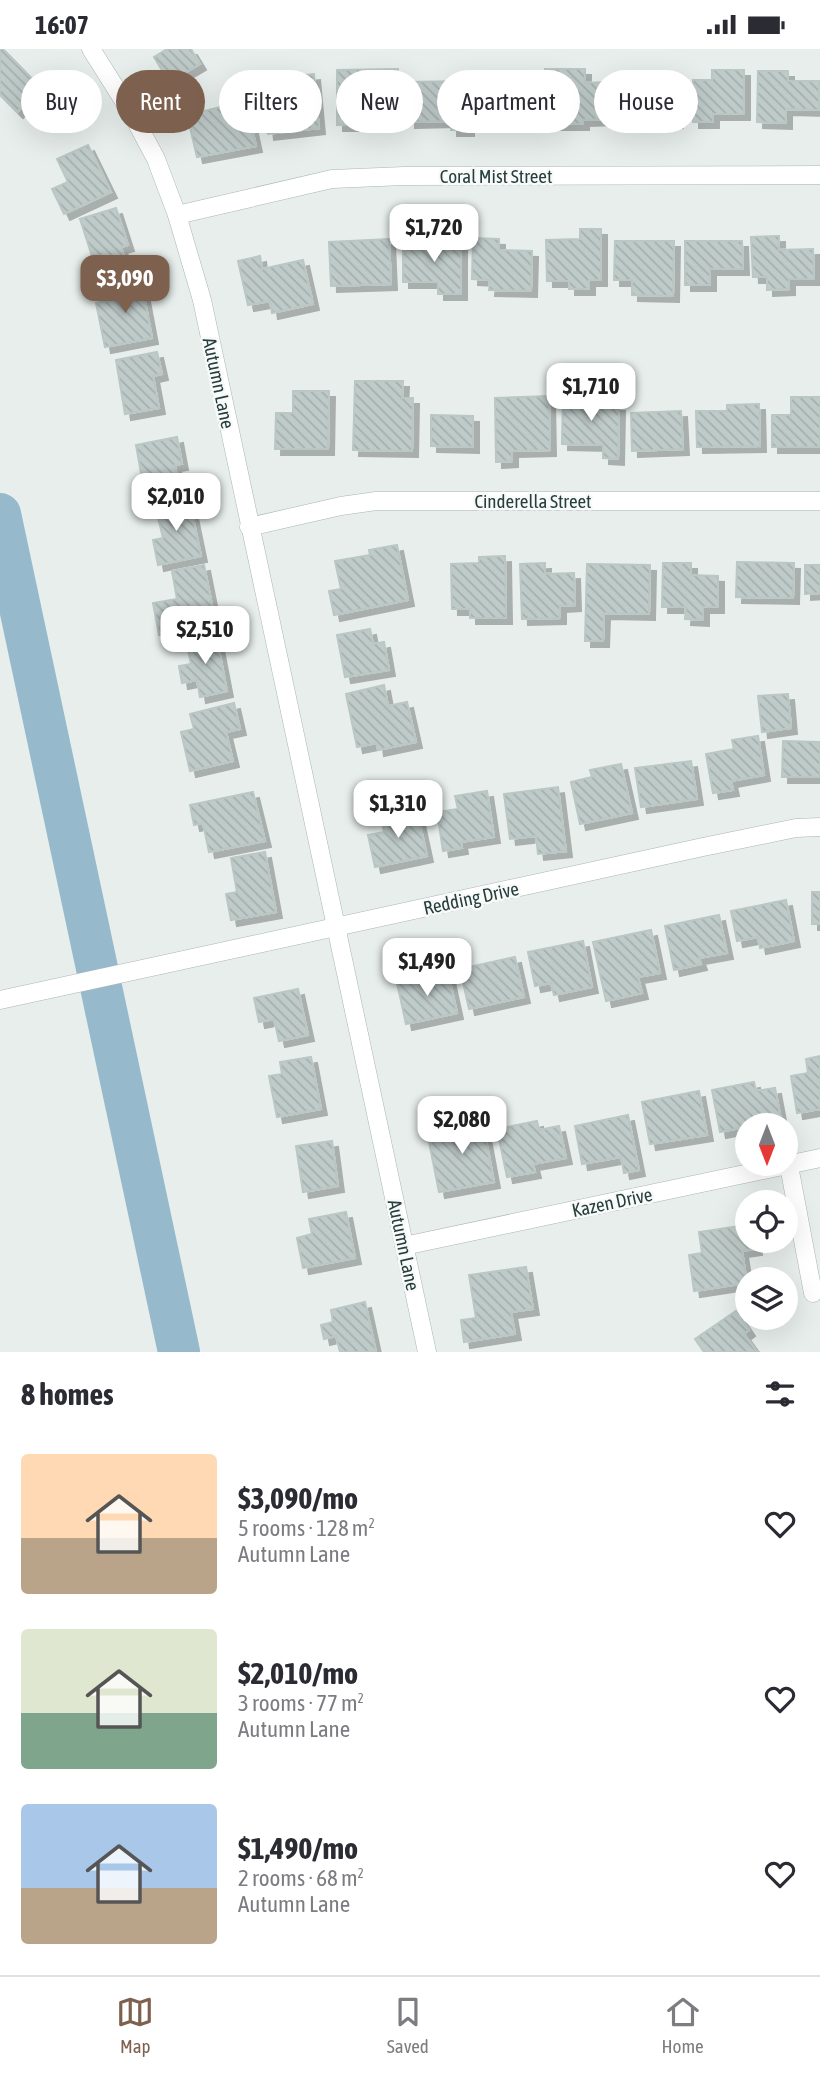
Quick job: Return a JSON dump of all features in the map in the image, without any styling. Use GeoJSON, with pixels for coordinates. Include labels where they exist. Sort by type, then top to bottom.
{"type":"FeatureCollection","features":[{"type":"Feature","properties":{"kind":"street","name":"Autumn Lane"},"geometry":{"type":"LineString","coordinates":[[90,49],[132,114],[156,159],[177,215],[202,300],[427,1352]]}},
{"type":"Feature","properties":{"kind":"street","name":"Coral Mist Street"},"geometry":{"type":"LineString","coordinates":[[177,215],[332,179],[404,176],[820,175]]}},
{"type":"Feature","properties":{"kind":"street","name":"Cinderella Street"},"geometry":{"type":"LineString","coordinates":[[250,527],[341,506],[376,501],[820,501]]}},
{"type":"Feature","properties":{"kind":"street","name":"Redding Drive"},"geometry":{"type":"LineString","coordinates":[[7,998],[717,844],[796,828],[820,827]]}},
{"type":"Feature","properties":{"kind":"street","name":"Kazen Drive"},"geometry":{"type":"LineString","coordinates":[[798,1164],[820,1158]]}},
{"type":"Feature","properties":{"kind":"street","name":"Kazen Drive"},"geometry":{"type":"LineString","coordinates":[[404,1246],[741,1176]]}},
{"type":"Feature","properties":{"kind":"street"},"geometry":{"type":"LineString","coordinates":[[791,1176],[813,1293]]}},
{"type":"Feature","properties":{"kind":"building"},"geometry":{"type":"Polygon","coordinates":[[[0,49],[3,49],[23,70],[21,70],[21,108],[17,112],[0,95],[0,49]]]}},
{"type":"Feature","properties":{"kind":"building"},"geometry":{"type":"Polygon","coordinates":[[[167,49],[191,49],[200,64],[190,70],[162,70],[154,57],[167,49]]]}},
{"type":"Feature","properties":{"kind":"building"},"geometry":{"type":"Polygon","coordinates":[[[585,69],[585,83],[594,83],[594,120],[583,120],[583,124],[580,124],[580,70],[545,70],[585,69]]]}},
{"type":"Feature","properties":{"kind":"building"},"geometry":{"type":"Polygon","coordinates":[[[712,70],[744,70],[744,114],[713,114],[713,122],[698,122],[698,80],[712,80],[712,70]]]}},
{"type":"Feature","properties":{"kind":"building"},"geometry":{"type":"Polygon","coordinates":[[[758,71],[788,71],[788,81],[819,81],[819,110],[786,109],[786,123],[757,122],[758,71]]]}},
{"type":"Feature","properties":{"kind":"building"},"geometry":{"type":"Polygon","coordinates":[[[423,82],[437,82],[437,121],[423,122],[423,82]]]}},
{"type":"Feature","properties":{"kind":"building"},"geometry":{"type":"Polygon","coordinates":[[[219,107],[219,133],[253,133],[256,146],[197,157],[191,133],[205,133],[205,111],[219,107]]]}},
{"type":"Feature","properties":{"kind":"building"},"geometry":{"type":"Polygon","coordinates":[[[88,145],[111,192],[64,214],[52,189],[68,182],[57,159],[88,145]]]}},
{"type":"Feature","properties":{"kind":"building"},"geometry":{"type":"Polygon","coordinates":[[[116,208],[128,245],[121,247],[127,266],[98,275],[80,219],[116,208]]]}},
{"type":"Feature","properties":{"kind":"building"},"geometry":{"type":"Polygon","coordinates":[[[580,229],[601,229],[601,280],[589,280],[589,289],[569,289],[569,281],[547,281],[546,240],[580,239],[580,229]]]}},
{"type":"Feature","properties":{"kind":"building"},"geometry":{"type":"Polygon","coordinates":[[[779,236],[779,250],[813,249],[814,279],[789,279],[789,289],[767,290],[767,277],[753,277],[751,237],[779,236]]]}},
{"type":"Feature","properties":{"kind":"building"},"geometry":{"type":"Polygon","coordinates":[[[473,238],[499,239],[499,250],[532,251],[531,291],[489,290],[490,280],[472,279],[473,238]]]}},
{"type":"Feature","properties":{"kind":"building"},"geometry":{"type":"Polygon","coordinates":[[[389,239],[391,284],[331,286],[329,242],[389,239]]]}},
{"type":"Feature","properties":{"kind":"building"},"geometry":{"type":"Polygon","coordinates":[[[403,241],[461,241],[461,294],[438,294],[438,282],[403,282],[403,241]]]}},
{"type":"Feature","properties":{"kind":"building"},"geometry":{"type":"Polygon","coordinates":[[[615,241],[674,241],[673,296],[632,295],[632,280],[614,280],[615,241]]]}},
{"type":"Feature","properties":{"kind":"building"},"geometry":{"type":"Polygon","coordinates":[[[685,241],[742,241],[743,269],[710,269],[710,285],[685,285],[685,241]]]}},
{"type":"Feature","properties":{"kind":"building"},"geometry":{"type":"Polygon","coordinates":[[[260,256],[262,269],[303,260],[313,304],[272,313],[270,301],[248,305],[238,261],[260,256]]]}},
{"type":"Feature","properties":{"kind":"building"},"geometry":{"type":"Polygon","coordinates":[[[141,280],[152,338],[105,347],[96,303],[112,300],[109,286],[141,280]]]}},
{"type":"Feature","properties":{"kind":"building"},"geometry":{"type":"Polygon","coordinates":[[[157,352],[162,374],[153,376],[159,408],[125,414],[116,360],[157,352]]]}},
{"type":"Feature","properties":{"kind":"building"},"geometry":{"type":"Polygon","coordinates":[[[355,381],[403,381],[402,398],[413,398],[412,451],[353,450],[355,381]]]}},
{"type":"Feature","properties":{"kind":"building"},"geometry":{"type":"Polygon","coordinates":[[[293,391],[329,391],[328,449],[275,449],[276,413],[293,413],[293,391]]]}},
{"type":"Feature","properties":{"kind":"building"},"geometry":{"type":"Polygon","coordinates":[[[563,394],[604,394],[604,405],[619,405],[618,459],[603,458],[603,445],[562,444],[563,394]]]}},
{"type":"Feature","properties":{"kind":"building"},"geometry":{"type":"Polygon","coordinates":[[[549,396],[550,450],[512,451],[512,461],[496,462],[495,398],[549,396]]]}},
{"type":"Feature","properties":{"kind":"building"},"geometry":{"type":"Polygon","coordinates":[[[791,397],[820,397],[820,447],[772,447],[772,415],[791,415],[791,397]]]}},
{"type":"Feature","properties":{"kind":"building"},"geometry":{"type":"Polygon","coordinates":[[[759,404],[760,446],[697,447],[696,411],[727,411],[727,405],[759,404]]]}},
{"type":"Feature","properties":{"kind":"building"},"geometry":{"type":"Polygon","coordinates":[[[681,411],[683,449],[632,451],[631,413],[681,411]]]}},
{"type":"Feature","properties":{"kind":"building"},"geometry":{"type":"Polygon","coordinates":[[[431,415],[473,416],[473,447],[431,446],[431,415]]]}},
{"type":"Feature","properties":{"kind":"building"},"geometry":{"type":"Polygon","coordinates":[[[177,437],[182,464],[175,465],[179,488],[145,495],[136,445],[177,437]]]}},
{"type":"Feature","properties":{"kind":"building"},"geometry":{"type":"Polygon","coordinates":[[[189,498],[201,556],[158,565],[153,540],[163,538],[155,505],[189,498]]]}},
{"type":"Feature","properties":{"kind":"building"},"geometry":{"type":"Polygon","coordinates":[[[397,545],[408,600],[334,615],[329,591],[341,589],[335,561],[370,555],[369,550],[397,545]]]}},
{"type":"Feature","properties":{"kind":"building"},"geometry":{"type":"Polygon","coordinates":[[[505,556],[506,618],[470,618],[470,609],[452,609],[451,564],[479,563],[479,557],[505,556]]]}},
{"type":"Feature","properties":{"kind":"building"},"geometry":{"type":"Polygon","coordinates":[[[737,562],[794,563],[793,598],[736,597],[737,562]]]}},
{"type":"Feature","properties":{"kind":"building"},"geometry":{"type":"Polygon","coordinates":[[[545,563],[545,574],[574,573],[575,605],[560,606],[560,618],[522,619],[520,564],[545,563]]]}},
{"type":"Feature","properties":{"kind":"building"},"geometry":{"type":"Polygon","coordinates":[[[663,563],[691,563],[691,575],[718,576],[718,607],[703,607],[703,620],[685,619],[686,607],[662,607],[663,563]]]}},
{"type":"Feature","properties":{"kind":"building"},"geometry":{"type":"Polygon","coordinates":[[[587,564],[650,565],[649,614],[604,613],[603,641],[585,641],[587,564]]]}},
{"type":"Feature","properties":{"kind":"building"},"geometry":{"type":"Polygon","coordinates":[[[204,565],[216,625],[159,635],[153,603],[177,599],[172,571],[204,565]]]}},
{"type":"Feature","properties":{"kind":"building"},"geometry":{"type":"Polygon","coordinates":[[[805,565],[820,565],[820,593],[805,594],[805,565]]]}},
{"type":"Feature","properties":{"kind":"building"},"geometry":{"type":"Polygon","coordinates":[[[370,629],[373,644],[384,642],[389,670],[345,677],[337,635],[370,629]]]}},
{"type":"Feature","properties":{"kind":"building"},"geometry":{"type":"Polygon","coordinates":[[[216,634],[227,691],[200,697],[197,680],[182,683],[179,666],[191,664],[186,640],[216,634]]]}},
{"type":"Feature","properties":{"kind":"building"},"geometry":{"type":"Polygon","coordinates":[[[384,685],[388,706],[407,702],[416,742],[378,750],[377,743],[357,747],[346,694],[384,685]]]}},
{"type":"Feature","properties":{"kind":"building"},"geometry":{"type":"Polygon","coordinates":[[[788,694],[791,728],[762,732],[758,696],[788,694]]]}},
{"type":"Feature","properties":{"kind":"building"},"geometry":{"type":"Polygon","coordinates":[[[234,703],[240,729],[226,732],[233,761],[190,771],[181,732],[194,729],[190,714],[234,703]]]}},
{"type":"Feature","properties":{"kind":"building"},"geometry":{"type":"Polygon","coordinates":[[[758,736],[764,775],[731,781],[733,790],[713,793],[706,754],[734,749],[732,740],[758,736]]]}},
{"type":"Feature","properties":{"kind":"building"},"geometry":{"type":"Polygon","coordinates":[[[783,741],[820,742],[820,777],[782,777],[783,741]]]}},
{"type":"Feature","properties":{"kind":"building"},"geometry":{"type":"Polygon","coordinates":[[[691,761],[697,799],[641,807],[635,768],[691,761]]]}},
{"type":"Feature","properties":{"kind":"building"},"geometry":{"type":"Polygon","coordinates":[[[621,764],[632,813],[580,824],[571,782],[592,777],[590,770],[621,764]]]}},
{"type":"Feature","properties":{"kind":"building"},"geometry":{"type":"Polygon","coordinates":[[[558,787],[566,851],[538,854],[536,836],[510,839],[504,794],[558,787]]]}},
{"type":"Feature","properties":{"kind":"building"},"geometry":{"type":"Polygon","coordinates":[[[487,791],[494,837],[461,842],[462,848],[443,851],[437,812],[458,809],[455,796],[487,791]]]}},
{"type":"Feature","properties":{"kind":"building"},"geometry":{"type":"Polygon","coordinates":[[[253,792],[265,841],[209,852],[203,823],[194,825],[190,805],[253,792]]]}},
{"type":"Feature","properties":{"kind":"building"},"geometry":{"type":"Polygon","coordinates":[[[417,810],[427,856],[375,867],[368,835],[384,832],[381,818],[417,810]]]}},
{"type":"Feature","properties":{"kind":"building"},"geometry":{"type":"Polygon","coordinates":[[[265,852],[276,912],[231,920],[226,894],[237,892],[231,858],[265,852]]]}},
{"type":"Feature","properties":{"kind":"building"},"geometry":{"type":"Polygon","coordinates":[[[812,892],[820,892],[820,924],[812,924],[812,892]]]}},
{"type":"Feature","properties":{"kind":"building"},"geometry":{"type":"Polygon","coordinates":[[[786,900],[794,941],[760,948],[758,937],[737,941],[731,911],[786,900]]]}},
{"type":"Feature","properties":{"kind":"building"},"geometry":{"type":"Polygon","coordinates":[[[719,915],[727,953],[699,958],[701,964],[674,970],[665,926],[719,915]]]}},
{"type":"Feature","properties":{"kind":"building"},"geometry":{"type":"Polygon","coordinates":[[[651,930],[660,973],[638,977],[642,993],[606,1001],[593,942],[651,930]]]}},
{"type":"Feature","properties":{"kind":"building"},"geometry":{"type":"Polygon","coordinates":[[[583,941],[592,987],[554,995],[551,983],[535,986],[528,952],[583,941]]]}},
{"type":"Feature","properties":{"kind":"building"},"geometry":{"type":"Polygon","coordinates":[[[515,957],[524,997],[469,1009],[460,969],[515,957]]]}},
{"type":"Feature","properties":{"kind":"building"},"geometry":{"type":"Polygon","coordinates":[[[448,972],[457,1013],[406,1024],[397,983],[448,972]]]}},
{"type":"Feature","properties":{"kind":"building"},"geometry":{"type":"Polygon","coordinates":[[[298,989],[308,1035],[279,1041],[274,1019],[259,1022],[254,998],[298,989]]]}},
{"type":"Feature","properties":{"kind":"building"},"geometry":{"type":"Polygon","coordinates":[[[820,1056],[820,1109],[797,1113],[791,1076],[808,1073],[806,1059],[820,1056]]]}},
{"type":"Feature","properties":{"kind":"building"},"geometry":{"type":"Polygon","coordinates":[[[311,1057],[321,1109],[277,1117],[269,1076],[282,1074],[280,1062],[311,1057]]]}},
{"type":"Feature","properties":{"kind":"building"},"geometry":{"type":"Polygon","coordinates":[[[754,1082],[756,1091],[775,1088],[780,1113],[735,1113],[735,1129],[720,1132],[712,1090],[754,1082]]]}},
{"type":"Feature","properties":{"kind":"building"},"geometry":{"type":"Polygon","coordinates":[[[699,1091],[707,1135],[650,1144],[642,1102],[699,1091]]]}},
{"type":"Feature","properties":{"kind":"building"},"geometry":{"type":"Polygon","coordinates":[[[628,1115],[639,1170],[624,1173],[621,1157],[582,1164],[575,1126],[628,1115]]]}},
{"type":"Feature","properties":{"kind":"building"},"geometry":{"type":"Polygon","coordinates":[[[482,1118],[494,1182],[439,1192],[429,1142],[440,1140],[437,1127],[482,1118]]]}},
{"type":"Feature","properties":{"kind":"building"},"geometry":{"type":"Polygon","coordinates":[[[537,1121],[539,1130],[559,1126],[566,1158],[533,1164],[535,1172],[507,1177],[497,1129],[537,1121]]]}},
{"type":"Feature","properties":{"kind":"building"},"geometry":{"type":"Polygon","coordinates":[[[332,1141],[338,1186],[303,1192],[296,1146],[332,1141]]]}},
{"type":"Feature","properties":{"kind":"building"},"geometry":{"type":"Polygon","coordinates":[[[346,1212],[355,1258],[303,1268],[297,1238],[312,1234],[309,1219],[346,1212]]]}},
{"type":"Feature","properties":{"kind":"building"},"geometry":{"type":"Polygon","coordinates":[[[735,1227],[735,1253],[742,1253],[744,1267],[735,1267],[735,1285],[694,1291],[689,1255],[702,1253],[699,1232],[735,1227]]]}},
{"type":"Feature","properties":{"kind":"building"},"geometry":{"type":"Polygon","coordinates":[[[526,1267],[533,1309],[511,1312],[515,1334],[464,1342],[461,1320],[476,1318],[469,1275],[526,1267]]]}},
{"type":"Feature","properties":{"kind":"building"},"geometry":{"type":"Polygon","coordinates":[[[365,1302],[376,1352],[340,1352],[336,1336],[324,1339],[321,1325],[333,1322],[331,1310],[365,1302]]]}},
{"type":"Feature","properties":{"kind":"building"},"geometry":{"type":"Polygon","coordinates":[[[735,1312],[735,1330],[749,1330],[744,1334],[757,1352],[704,1352],[695,1339],[735,1312]]]}},
{"type":"Feature","properties":{"kind":"waterway"},"geometry":{"type":"LineString","coordinates":[[0,514],[179,1352]]}}]}
